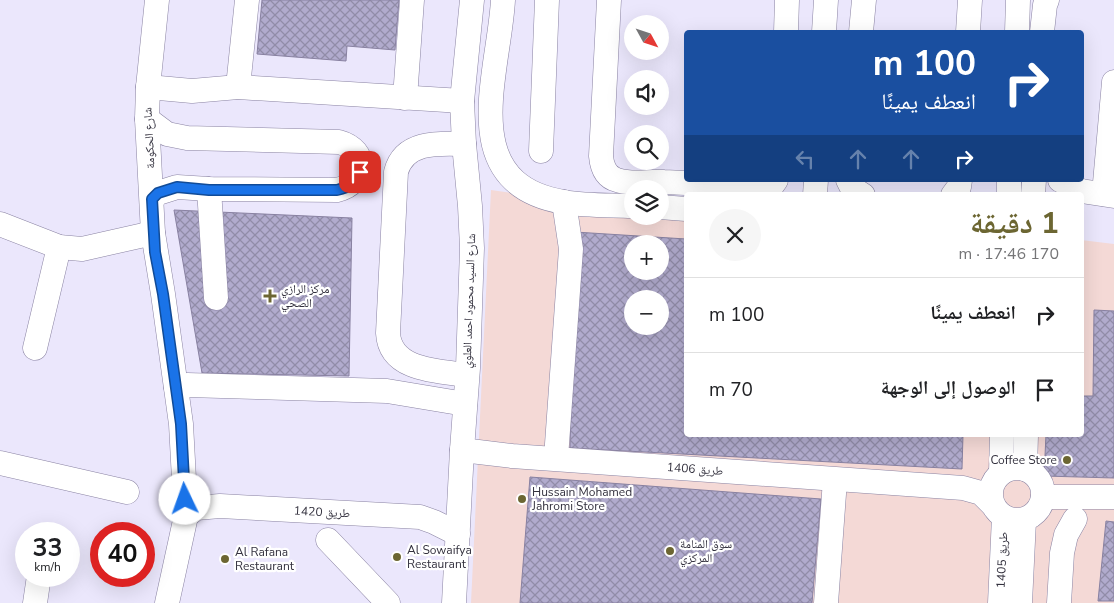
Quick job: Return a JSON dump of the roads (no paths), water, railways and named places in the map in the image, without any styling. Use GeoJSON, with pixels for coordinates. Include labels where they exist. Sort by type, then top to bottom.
{"type":"FeatureCollection","features":[{"type":"Feature","properties":{"kind":"street","name":"شارع الحكومة"},"geometry":{"type":"LineString","coordinates":[[157,0],[146,120],[153,233],[181,424],[186,516],[167,603]]}},
{"type":"Feature","properties":{"kind":"street"},"geometry":{"type":"LineString","coordinates":[[152,44],[166,0]]}},
{"type":"Feature","properties":{"kind":"street"},"geometry":{"type":"LineString","coordinates":[[238,87],[247,0]]}},
{"type":"Feature","properties":{"kind":"street"},"geometry":{"type":"LineString","coordinates":[[405,98],[412,0]]}},
{"type":"Feature","properties":{"kind":"street","name":"شارع السيد محمود احمد العلوي"},"geometry":{"type":"LineString","coordinates":[[454,603],[472,248],[464,144],[463,93],[472,0]]}},
{"type":"Feature","properties":{"kind":"street"},"geometry":{"type":"LineString","coordinates":[[541,151],[547,0]]}},
{"type":"Feature","properties":{"kind":"street"},"geometry":{"type":"LineString","coordinates":[[609,0],[601,156],[602,166],[608,174],[616,180],[626,182],[699,184],[761,190],[771,187],[775,182]]}},
{"type":"Feature","properties":{"kind":"street"},"geometry":{"type":"LineString","coordinates":[[786,30],[787,0]]}},
{"type":"Feature","properties":{"kind":"street"},"geometry":{"type":"LineString","coordinates":[[824,30],[826,0]]}},
{"type":"Feature","properties":{"kind":"street"},"geometry":{"type":"LineString","coordinates":[[861,30],[864,0]]}},
{"type":"Feature","properties":{"kind":"street"},"geometry":{"type":"LineString","coordinates":[[968,30],[970,0]]}},
{"type":"Feature","properties":{"kind":"street"},"geometry":{"type":"LineString","coordinates":[[1017,30],[1018,0]]}},
{"type":"Feature","properties":{"kind":"street"},"geometry":{"type":"LineString","coordinates":[[1042,30],[1047,0]]}},
{"type":"Feature","properties":{"kind":"street"},"geometry":{"type":"LineString","coordinates":[[503,1],[491,86],[492,143],[499,160],[519,186],[534,194],[564,202],[624,206]]}},
{"type":"Feature","properties":{"kind":"street"},"geometry":{"type":"LineString","coordinates":[[1064,182],[1089,194],[1114,82]]}},
{"type":"Feature","properties":{"kind":"street"},"geometry":{"type":"LineString","coordinates":[[148,87],[192,91],[238,87],[405,98],[432,98],[491,86]]}},
{"type":"Feature","properties":{"kind":"street"},"geometry":{"type":"LineString","coordinates":[[146,120],[167,134],[187,138],[339,142],[349,145],[356,152],[360,161],[360,172],[348,188],[337,190],[209,190],[177,187],[158,193],[152,199]]}},
{"type":"Feature","properties":{"kind":"street"},"geometry":{"type":"LineString","coordinates":[[464,144],[434,143],[418,147],[406,154],[398,165],[396,172],[388,332],[392,350],[407,363],[437,371],[467,375]]}},
{"type":"Feature","properties":{"kind":"street"},"geometry":{"type":"LineString","coordinates":[[849,182],[852,188],[858,192]]}},
{"type":"Feature","properties":{"kind":"street"},"geometry":{"type":"LineString","coordinates":[[209,190],[216,298]]}},
{"type":"Feature","properties":{"kind":"street"},"geometry":{"type":"LineString","coordinates":[[556,458],[571,249],[564,202]]}},
{"type":"Feature","properties":{"kind":"street"},"geometry":{"type":"LineString","coordinates":[[669,208],[684,209]]}},
{"type":"Feature","properties":{"kind":"street"},"geometry":{"type":"LineString","coordinates":[[0,224],[59,247],[82,249],[153,233]]}},
{"type":"Feature","properties":{"kind":"street"},"geometry":{"type":"LineString","coordinates":[[35,348],[59,247]]}},
{"type":"Feature","properties":{"kind":"street"},"geometry":{"type":"LineString","coordinates":[[176,387],[187,385],[387,391],[465,404]]}},
{"type":"Feature","properties":{"kind":"street"},"geometry":{"type":"LineString","coordinates":[[1001,473],[1002,437]]}},
{"type":"Feature","properties":{"kind":"street"},"geometry":{"type":"LineString","coordinates":[[1025,468],[1026,437]]}},
{"type":"Feature","properties":{"kind":"street","name":"طريق 1406"},"geometry":{"type":"LineString","coordinates":[[462,450],[512,456],[963,488],[980,493],[1007,514]]}},
{"type":"Feature","properties":{"kind":"street"},"geometry":{"type":"LineString","coordinates":[[0,463],[126,492]]}},
{"type":"Feature","properties":{"kind":"street"},"geometry":{"type":"LineString","coordinates":[[1012,468],[1025,468],[1033,472],[1043,488],[1040,506],[1034,514],[1007,514],[990,492],[994,481],[1001,473],[1012,468]]}},
{"type":"Feature","properties":{"kind":"street"},"geometry":{"type":"LineString","coordinates":[[826,603],[835,480]]}},
{"type":"Feature","properties":{"kind":"street"},"geometry":{"type":"LineString","coordinates":[[1043,497],[1114,497]]}},
{"type":"Feature","properties":{"kind":"street","name":"طريق 1420"},"geometry":{"type":"LineString","coordinates":[[186,516],[196,508],[220,506],[420,517],[458,534]]}},
{"type":"Feature","properties":{"kind":"street","name":"طريق 1405"},"geometry":{"type":"LineString","coordinates":[[1000,603],[1007,514]]}},
{"type":"Feature","properties":{"kind":"street","name":"طريق 1405"},"geometry":{"type":"LineString","coordinates":[[1007,514],[1020,603]]}},
{"type":"Feature","properties":{"kind":"street"},"geometry":{"type":"LineString","coordinates":[[1059,603],[1062,553],[1066,535],[1075,519]]}},
{"type":"Feature","properties":{"kind":"street"},"geometry":{"type":"LineString","coordinates":[[328,540],[388,603]]}},
{"type":"Feature","properties":{"kind":"street"},"geometry":{"type":"LineString","coordinates":[[35,603],[37,587]]}},
{"type":"Feature","properties":{"kind":"place","name":"مركز الرازي الصحي"},"geometry":{"type":"Point","coordinates":[270,296]}},
{"type":"Feature","properties":{"kind":"place","name":"Coffee Store"},"geometry":{"type":"Point","coordinates":[1067,460]}},
{"type":"Feature","properties":{"kind":"place","name":"Hussain Mohamed Jahromi Store"},"geometry":{"type":"Point","coordinates":[522,499]}},
{"type":"Feature","properties":{"kind":"place","name":"سوق المنامة المركزي"},"geometry":{"type":"Point","coordinates":[670,551]}},
{"type":"Feature","properties":{"kind":"place","name":"Al Sowaifya Restaurant"},"geometry":{"type":"Point","coordinates":[397,557]}},
{"type":"Feature","properties":{"kind":"place","name":"Al Rafana Restaurant"},"geometry":{"type":"Point","coordinates":[225,559]}}]}
